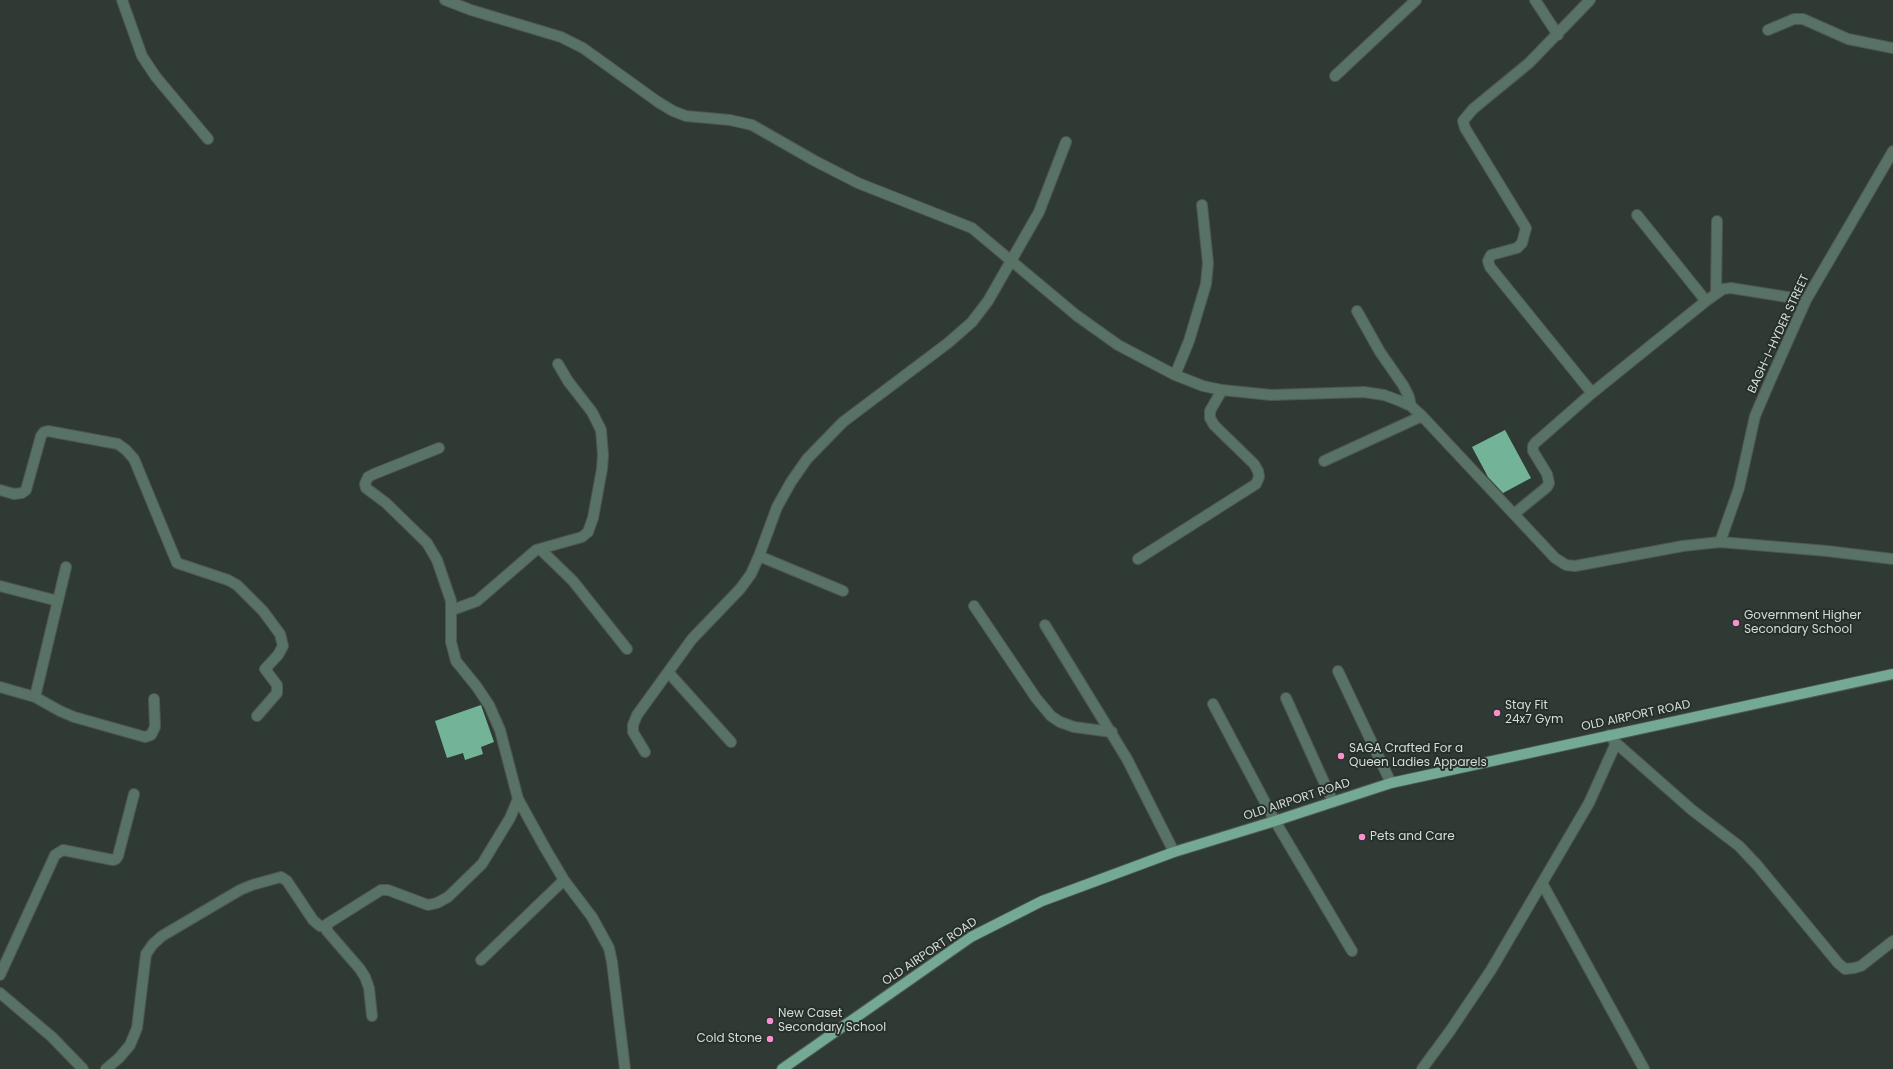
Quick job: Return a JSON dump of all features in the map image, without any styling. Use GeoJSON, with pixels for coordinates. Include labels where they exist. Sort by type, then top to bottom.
{"type":"FeatureCollection","features":[{"type":"Feature","properties":{"kind":"main road","name":"OLD AIRPORT ROAD"},"geometry":{"type":"LineString","coordinates":[[782,1069],[971,937],[1042,901],[1174,852],[1275,821],[1390,783],[1893,674]]}},
{"type":"Feature","properties":{"kind":"street"},"geometry":{"type":"LineString","coordinates":[[122,0],[142,56],[156,77],[208,140]]}},
{"type":"Feature","properties":{"kind":"street"},"geometry":{"type":"LineString","coordinates":[[445,0],[470,10],[561,37],[583,48],[673,112],[686,116],[743,122],[762,130],[858,183],[972,228],[1076,315],[1118,345],[1175,375],[1203,386],[1222,390],[1271,395],[1364,392],[1384,395],[1411,406],[1555,558],[1566,565],[1575,566],[1683,546],[1720,542],[1812,549],[1893,559]]}},
{"type":"Feature","properties":{"kind":"street"},"geometry":{"type":"LineString","coordinates":[[1335,76],[1416,0]]}},
{"type":"Feature","properties":{"kind":"street"},"geometry":{"type":"LineString","coordinates":[[1535,0],[1558,34]]}},
{"type":"Feature","properties":{"kind":"street"},"geometry":{"type":"LineString","coordinates":[[1590,0],[1529,63],[1473,109],[1463,121],[1465,128],[1526,228],[1522,243],[1517,248],[1491,254],[1488,261],[1490,267],[1592,394]]}},
{"type":"Feature","properties":{"kind":"street"},"geometry":{"type":"LineString","coordinates":[[1768,30],[1794,19],[1803,19],[1848,38],[1893,48]]}},
{"type":"Feature","properties":{"kind":"street"},"geometry":{"type":"LineString","coordinates":[[644,752],[633,732],[633,725],[637,715],[692,639],[740,589],[751,574],[759,556],[776,507],[791,482],[807,459],[843,422],[948,343],[972,322],[988,301],[1039,212],[1066,142]]}},
{"type":"Feature","properties":{"kind":"street","name":"BAGH-I-HYDER STREET"},"geometry":{"type":"LineString","coordinates":[[1720,542],[1739,488],[1756,416],[1806,300],[1893,151]]}},
{"type":"Feature","properties":{"kind":"street"},"geometry":{"type":"LineString","coordinates":[[1175,375],[1189,341],[1206,284],[1208,263],[1202,205]]}},
{"type":"Feature","properties":{"kind":"street"},"geometry":{"type":"LineString","coordinates":[[1637,216],[1706,301]]}},
{"type":"Feature","properties":{"kind":"street"},"geometry":{"type":"LineString","coordinates":[[1716,294],[1717,221]]}},
{"type":"Feature","properties":{"kind":"street"},"geometry":{"type":"LineString","coordinates":[[1514,514],[1547,487],[1549,483],[1548,474],[1533,451],[1533,446],[1535,443],[1592,394],[1706,301],[1723,289],[1731,288],[1806,300]]}},
{"type":"Feature","properties":{"kind":"street"},"geometry":{"type":"LineString","coordinates":[[1357,311],[1380,352],[1403,384],[1411,406]]}},
{"type":"Feature","properties":{"kind":"street"},"geometry":{"type":"LineString","coordinates":[[452,610],[476,601],[536,550],[582,537],[588,532],[593,518],[602,469],[603,455],[601,430],[592,412],[568,382],[558,364]]}},
{"type":"Feature","properties":{"kind":"street"},"geometry":{"type":"LineString","coordinates":[[1138,559],[1250,490],[1256,484],[1259,477],[1258,471],[1254,464],[1214,425],[1210,418],[1210,411],[1222,390]]}},
{"type":"Feature","properties":{"kind":"street"},"geometry":{"type":"LineString","coordinates":[[1324,462],[1422,416]]}},
{"type":"Feature","properties":{"kind":"street"},"geometry":{"type":"LineString","coordinates":[[0,490],[14,494],[22,493],[26,490],[41,436],[44,432],[48,431],[118,444],[126,450],[134,459],[177,563],[228,580],[237,585],[263,611],[280,634],[283,646],[278,655],[265,669],[276,685],[277,693],[257,716]]}},
{"type":"Feature","properties":{"kind":"street"},"geometry":{"type":"LineString","coordinates":[[439,448],[368,477],[365,484],[366,488],[386,503],[427,543],[437,560],[443,574],[452,610],[452,651],[456,661],[477,687],[489,705],[500,730],[518,799],[564,880],[592,917],[609,948],[625,1069]]}},
{"type":"Feature","properties":{"kind":"street"},"geometry":{"type":"LineString","coordinates":[[540,549],[573,581],[627,649]]}},
{"type":"Feature","properties":{"kind":"street"},"geometry":{"type":"LineString","coordinates":[[759,556],[843,592]]}},
{"type":"Feature","properties":{"kind":"street"},"geometry":{"type":"LineString","coordinates":[[35,697],[66,567]]}},
{"type":"Feature","properties":{"kind":"street"},"geometry":{"type":"LineString","coordinates":[[0,586],[58,601]]}},
{"type":"Feature","properties":{"kind":"street"},"geometry":{"type":"LineString","coordinates":[[974,606],[1036,698],[1051,716],[1060,722],[1074,727],[1112,732]]}},
{"type":"Feature","properties":{"kind":"street"},"geometry":{"type":"LineString","coordinates":[[1045,624],[1128,759],[1174,852]]}},
{"type":"Feature","properties":{"kind":"street"},"geometry":{"type":"LineString","coordinates":[[1338,671],[1390,783]]}},
{"type":"Feature","properties":{"kind":"street"},"geometry":{"type":"LineString","coordinates":[[668,672],[731,742]]}},
{"type":"Feature","properties":{"kind":"street"},"geometry":{"type":"LineString","coordinates":[[0,687],[35,697],[60,712],[74,717],[145,737],[151,735],[155,727],[154,699]]}},
{"type":"Feature","properties":{"kind":"street"},"geometry":{"type":"LineString","coordinates":[[1286,698],[1333,802]]}},
{"type":"Feature","properties":{"kind":"street"},"geometry":{"type":"LineString","coordinates":[[1214,704],[1275,821],[1352,951]]}},
{"type":"Feature","properties":{"kind":"street"},"geometry":{"type":"LineString","coordinates":[[1609,735],[1616,744],[1692,810],[1740,846],[1758,865],[1838,963],[1845,968],[1861,966],[1893,941]]}},
{"type":"Feature","properties":{"kind":"street"},"geometry":{"type":"LineString","coordinates":[[1422,1069],[1450,1031],[1491,970],[1589,803],[1616,744]]}},
{"type":"Feature","properties":{"kind":"street"},"geometry":{"type":"LineString","coordinates":[[0,975],[55,855],[63,850],[112,860],[116,859],[134,794]]}},
{"type":"Feature","properties":{"kind":"street"},"geometry":{"type":"LineString","coordinates":[[326,927],[331,920],[381,890],[388,890],[428,905],[437,903],[448,897],[482,864],[510,818],[518,799]]}},
{"type":"Feature","properties":{"kind":"street"},"geometry":{"type":"LineString","coordinates":[[106,1069],[119,1058],[130,1045],[137,1028],[146,954],[153,944],[162,936],[240,890],[258,883],[281,877],[287,881],[313,920],[320,926],[326,927]]}},
{"type":"Feature","properties":{"kind":"street"},"geometry":{"type":"LineString","coordinates":[[481,960],[564,880]]}},
{"type":"Feature","properties":{"kind":"street"},"geometry":{"type":"LineString","coordinates":[[1542,883],[1644,1069]]}},
{"type":"Feature","properties":{"kind":"street"},"geometry":{"type":"LineString","coordinates":[[326,927],[327,931],[360,969],[365,977],[372,1016]]}},
{"type":"Feature","properties":{"kind":"street"},"geometry":{"type":"LineString","coordinates":[[0,993],[52,1037],[83,1069]]}},
{"type":"Feature","properties":{"kind":"building"},"geometry":{"type":"Polygon","coordinates":[[[1505,430],[1531,478],[1503,493],[1488,477],[1472,447],[1505,430]]]}},
{"type":"Feature","properties":{"kind":"building"},"geometry":{"type":"Polygon","coordinates":[[[481,705],[494,742],[481,747],[483,754],[465,760],[463,753],[447,758],[435,721],[481,705]]]}},
{"type":"Feature","properties":{"kind":"place","name":"Government Higher Secondary School"},"geometry":{"type":"Point","coordinates":[1736,623]}},
{"type":"Feature","properties":{"kind":"place","name":"Stay Fit 24x7 Gym"},"geometry":{"type":"Point","coordinates":[1497,713]}},
{"type":"Feature","properties":{"kind":"place","name":"SAGA Crafted For a Queen Ladies Apparels"},"geometry":{"type":"Point","coordinates":[1341,756]}},
{"type":"Feature","properties":{"kind":"place","name":"Pets and Care"},"geometry":{"type":"Point","coordinates":[1362,837]}},
{"type":"Feature","properties":{"kind":"place","name":"New Caset Secondary School"},"geometry":{"type":"Point","coordinates":[770,1021]}},
{"type":"Feature","properties":{"kind":"place","name":"Cold Stone"},"geometry":{"type":"Point","coordinates":[770,1039]}}]}
